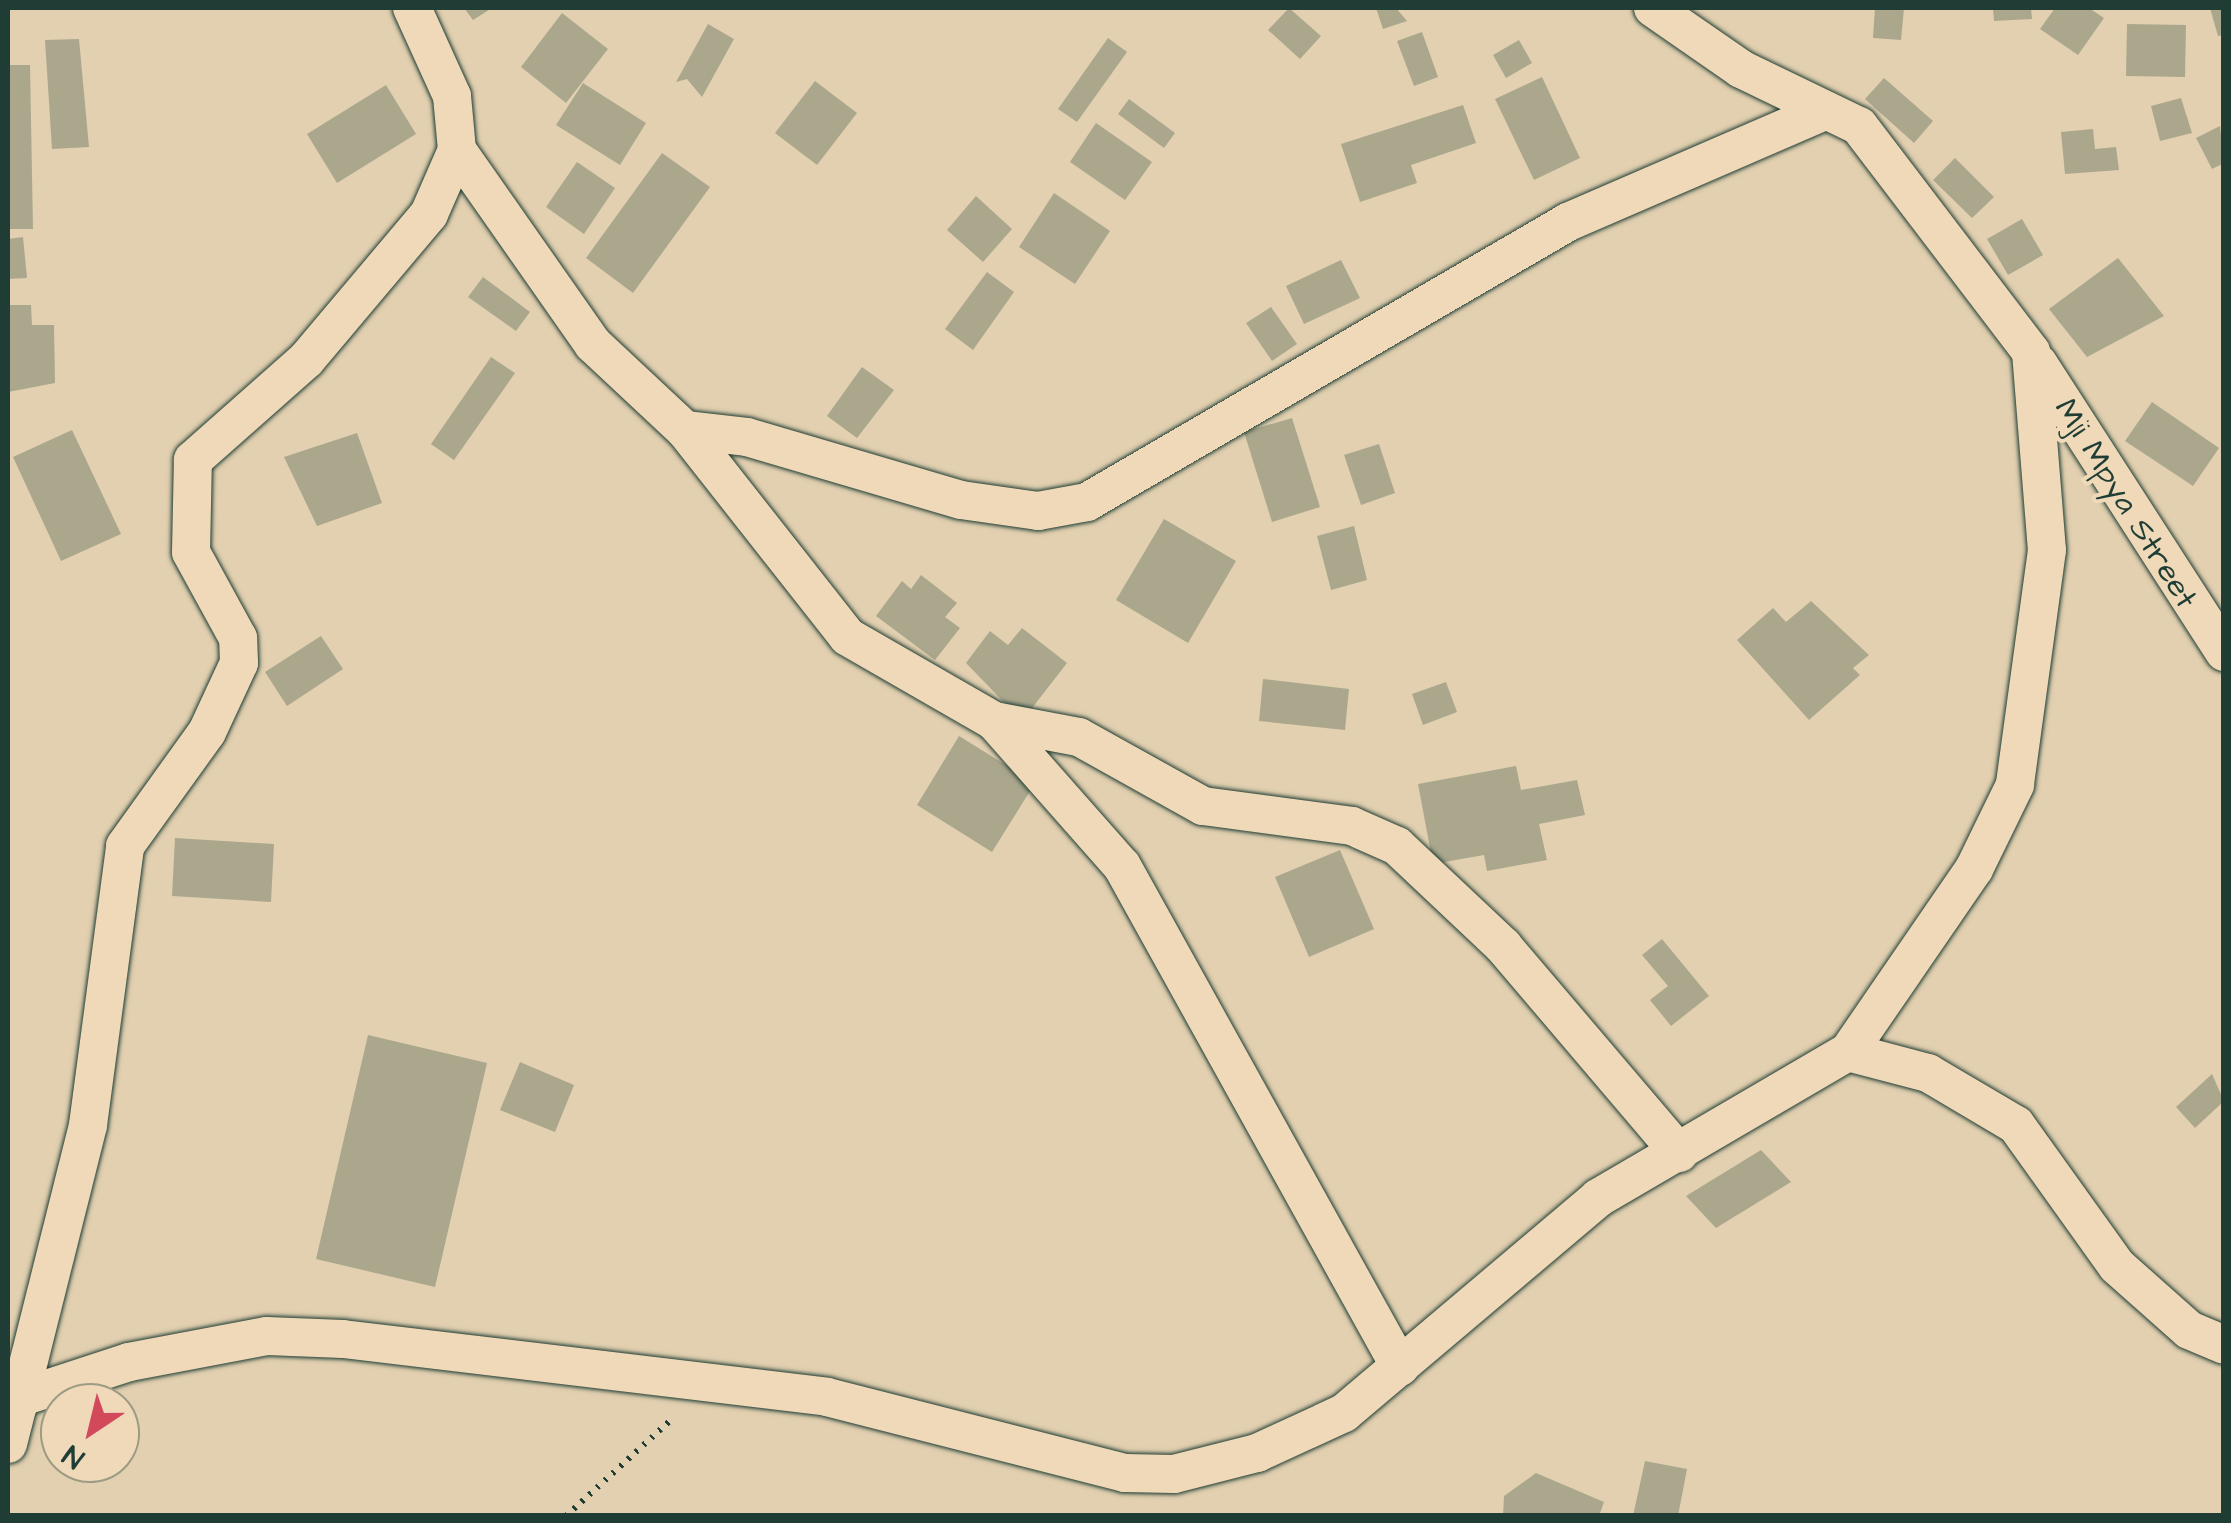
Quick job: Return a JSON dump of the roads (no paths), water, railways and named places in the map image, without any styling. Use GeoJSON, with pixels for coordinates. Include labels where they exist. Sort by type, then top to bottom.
{"type":"FeatureCollection","features":[{"type":"Feature","properties":{"kind":"street"},"geometry":{"type":"LineString","coordinates":[[412,8],[452,96],[457,150],[593,344],[685,430],[848,638],[994,720],[1080,737],[1203,806],[1352,826],[1397,846],[1503,946],[1678,1153]]}},
{"type":"Feature","properties":{"kind":"street","name":"Mji Mpya Street"},"geometry":{"type":"LineString","coordinates":[[1653,8],[1679,32],[1859,126],[2031,352],[2224,652]]}},
{"type":"Feature","properties":{"kind":"street"},"geometry":{"type":"LineString","coordinates":[[685,430],[747,437],[961,500],[1038,511],[1087,502],[1568,222],[1825,111]]}},
{"type":"Feature","properties":{"kind":"street"},"geometry":{"type":"LineString","coordinates":[[12,1427],[88,1125],[125,846],[206,732],[239,663],[238,638],[191,552],[193,460],[396,263],[457,150]]}},
{"type":"Feature","properties":{"kind":"street"},"geometry":{"type":"LineString","coordinates":[[12,1427],[22,1397],[129,1362],[266,1336],[698,1386],[827,1397],[1125,1474],[1174,1474],[1257,1453],[1344,1412],[1532,1248],[1678,1153],[1848,1052],[1974,869],[2014,785],[2047,550],[2031,352]]}},
{"type":"Feature","properties":{"kind":"street"},"geometry":{"type":"LineString","coordinates":[[994,720],[1122,866],[1400,1366]]}},
{"type":"Feature","properties":{"kind":"street"},"geometry":{"type":"LineString","coordinates":[[1848,1052],[1928,1073],[2016,1125],[2118,1266],[2188,1330],[2224,1345]]}}]}
